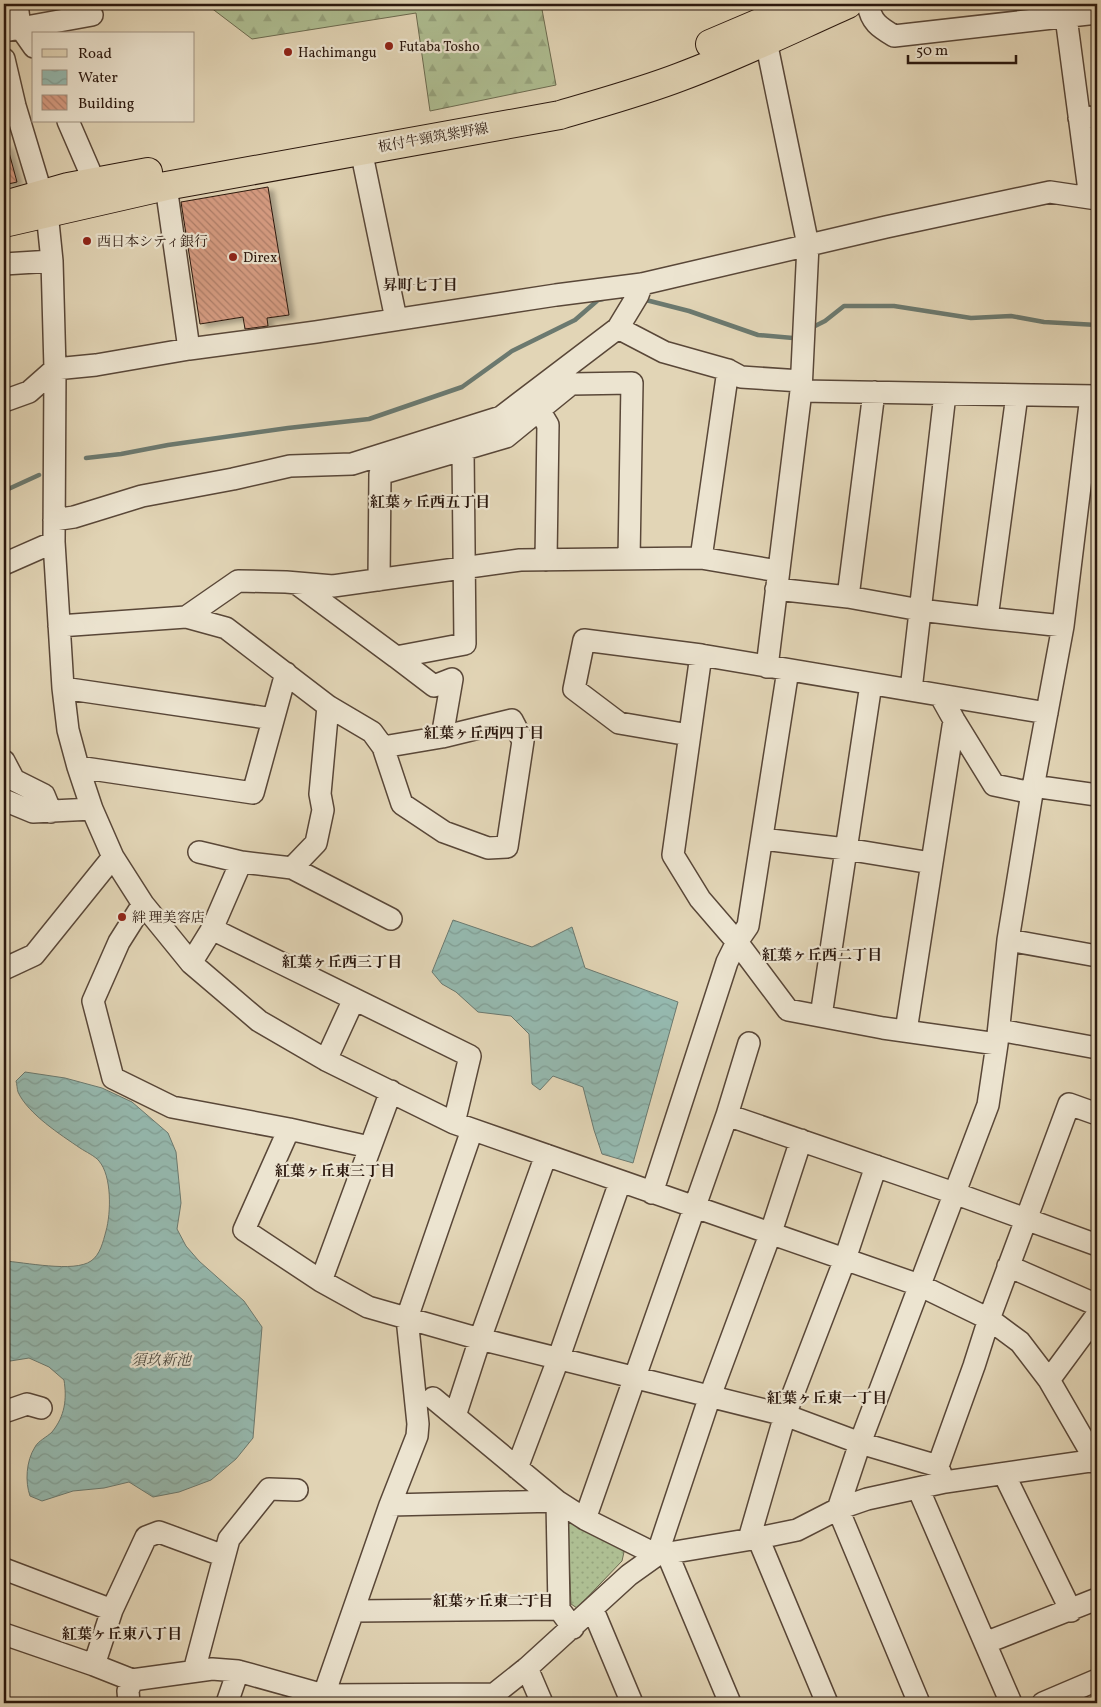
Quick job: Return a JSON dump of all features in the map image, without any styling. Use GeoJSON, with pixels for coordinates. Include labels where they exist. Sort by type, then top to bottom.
{"type":"FeatureCollection","features":[{"type":"Feature","properties":{"kind":"main road","name":"板付牛頸筑紫野線"},"geometry":{"type":"LineString","coordinates":[[4,223],[94,181],[361,135],[544,99],[616,82],[677,59],[806,4]]}},
{"type":"Feature","properties":{"kind":"main road","name":"板付牛頸筑紫野線"},"geometry":{"type":"LineString","coordinates":[[4,206],[45,203],[166,186],[560,115],[681,77],[848,4]]}},
{"type":"Feature","properties":{"kind":"street"},"geometry":{"type":"LineString","coordinates":[[12,29],[17,4]]}},
{"type":"Feature","properties":{"kind":"street"},"geometry":{"type":"LineString","coordinates":[[4,401],[29,392],[55,369],[96,365],[189,349],[642,284],[886,227],[1050,192],[1094,198],[1083,12],[894,36],[878,27],[869,12],[868,4]]}},
{"type":"Feature","properties":{"kind":"street"},"geometry":{"type":"LineString","coordinates":[[12,29],[92,15]]}},
{"type":"Feature","properties":{"kind":"street"},"geometry":{"type":"LineString","coordinates":[[12,29],[32,44]]}},
{"type":"Feature","properties":{"kind":"street"},"geometry":{"type":"LineString","coordinates":[[766,41],[808,245],[801,386],[767,667]]}},
{"type":"Feature","properties":{"kind":"street"},"geometry":{"type":"LineString","coordinates":[[4,59],[9,107],[45,203],[52,261],[55,369],[54,542],[63,688],[68,730],[92,809],[113,857],[143,904],[191,963],[260,1020],[326,1060],[463,1126],[919,1285],[989,1319],[1020,1342],[1048,1380],[1097,1461],[1004,1474],[941,1474],[785,1415],[480,1338],[368,1307],[321,1280],[244,1230],[290,1129]]}},
{"type":"Feature","properties":{"kind":"street"},"geometry":{"type":"LineString","coordinates":[[68,122],[94,181]]}},
{"type":"Feature","properties":{"kind":"street"},"geometry":{"type":"LineString","coordinates":[[362,150],[396,319]]}},
{"type":"Feature","properties":{"kind":"street"},"geometry":{"type":"LineString","coordinates":[[166,186],[189,349]]}},
{"type":"Feature","properties":{"kind":"street"},"geometry":{"type":"LineString","coordinates":[[4,264],[52,261]]}},
{"type":"Feature","properties":{"kind":"street"},"geometry":{"type":"LineString","coordinates":[[54,520],[74,517],[142,496],[290,466],[352,464],[501,417],[618,328],[642,284]]}},
{"type":"Feature","properties":{"kind":"street"},"geometry":{"type":"LineString","coordinates":[[618,328],[664,352],[728,370],[741,377],[801,386],[874,392],[1094,396],[1062,626],[1008,940],[998,1037],[988,1105],[860,1443],[838,1509],[919,1703]]}},
{"type":"Feature","properties":{"kind":"street"},"geometry":{"type":"LineString","coordinates":[[701,558],[728,370]]}},
{"type":"Feature","properties":{"kind":"street"},"geometry":{"type":"LineString","coordinates":[[379,580],[380,474],[506,437],[571,384],[632,383],[629,559]]}},
{"type":"Feature","properties":{"kind":"street"},"geometry":{"type":"LineString","coordinates":[[848,598],[874,392]]}},
{"type":"Feature","properties":{"kind":"street"},"geometry":{"type":"LineString","coordinates":[[911,690],[945,394]]}},
{"type":"Feature","properties":{"kind":"street"},"geometry":{"type":"LineString","coordinates":[[987,618],[1017,395]]}},
{"type":"Feature","properties":{"kind":"street"},"geometry":{"type":"LineString","coordinates":[[539,410],[548,425],[546,560]]}},
{"type":"Feature","properties":{"kind":"street"},"geometry":{"type":"LineString","coordinates":[[396,658],[465,644],[463,450]]}},
{"type":"Feature","properties":{"kind":"street"},"geometry":{"type":"LineString","coordinates":[[4,564],[54,542]]}},
{"type":"Feature","properties":{"kind":"street"},"geometry":{"type":"LineString","coordinates":[[186,617],[238,581],[296,582],[333,586],[520,560],[701,558],[848,598],[920,610],[1062,626]]}},
{"type":"Feature","properties":{"kind":"street"},"geometry":{"type":"LineString","coordinates":[[296,582],[434,686],[452,679],[442,737]]}},
{"type":"Feature","properties":{"kind":"street"},"geometry":{"type":"LineString","coordinates":[[59,626],[186,617],[226,628],[328,706],[372,732],[383,747],[402,804],[444,832],[488,848],[507,847],[523,741],[512,720],[442,737],[383,747]]}},
{"type":"Feature","properties":{"kind":"street"},"geometry":{"type":"LineString","coordinates":[[689,736],[619,723],[574,689],[584,640],[701,655],[1047,712]]}},
{"type":"Feature","properties":{"kind":"street"},"geometry":{"type":"LineString","coordinates":[[701,655],[673,855],[700,899],[737,942],[788,1010],[906,1031],[998,1037],[1097,1048]]}},
{"type":"Feature","properties":{"kind":"street"},"geometry":{"type":"LineString","coordinates":[[652,1193],[727,962],[748,926],[788,670]]}},
{"type":"Feature","properties":{"kind":"street"},"geometry":{"type":"LineString","coordinates":[[78,768],[253,793],[286,673]]}},
{"type":"Feature","properties":{"kind":"street"},"geometry":{"type":"LineString","coordinates":[[821,1016],[871,684]]}},
{"type":"Feature","properties":{"kind":"street"},"geometry":{"type":"LineString","coordinates":[[63,688],[273,719]]}},
{"type":"Feature","properties":{"kind":"street"},"geometry":{"type":"LineString","coordinates":[[940,695],[994,785],[1097,794]]}},
{"type":"Feature","properties":{"kind":"street"},"geometry":{"type":"LineString","coordinates":[[292,868],[316,842],[323,810],[320,794],[328,706]]}},
{"type":"Feature","properties":{"kind":"street"},"geometry":{"type":"LineString","coordinates":[[906,1031],[954,720]]}},
{"type":"Feature","properties":{"kind":"street"},"geometry":{"type":"LineString","coordinates":[[4,761],[14,780],[44,795],[51,812]]}},
{"type":"Feature","properties":{"kind":"street"},"geometry":{"type":"LineString","coordinates":[[4,800],[33,812],[92,809]]}},
{"type":"Feature","properties":{"kind":"street"},"geometry":{"type":"LineString","coordinates":[[762,839],[932,863]]}},
{"type":"Feature","properties":{"kind":"street"},"geometry":{"type":"LineString","coordinates":[[200,852],[240,862],[292,868],[391,919]]}},
{"type":"Feature","properties":{"kind":"street"},"geometry":{"type":"LineString","coordinates":[[4,967],[34,955],[113,857]]}},
{"type":"Feature","properties":{"kind":"street"},"geometry":{"type":"LineString","coordinates":[[191,963],[212,929],[240,862]]}},
{"type":"Feature","properties":{"kind":"street"},"geometry":{"type":"LineString","coordinates":[[143,904],[119,942],[93,1001],[113,1078],[172,1107],[290,1129],[370,1147]]}},
{"type":"Feature","properties":{"kind":"street"},"geometry":{"type":"LineString","coordinates":[[212,929],[470,1056],[463,1126],[407,1318],[418,1424],[417,1436],[390,1505],[322,1699]]}},
{"type":"Feature","properties":{"kind":"street"},"geometry":{"type":"LineString","coordinates":[[1008,940],[1097,956]]}},
{"type":"Feature","properties":{"kind":"street"},"geometry":{"type":"LineString","coordinates":[[326,1060],[354,999]]}},
{"type":"Feature","properties":{"kind":"street"},"geometry":{"type":"LineString","coordinates":[[585,1519],[695,1208],[749,1044]]}},
{"type":"Feature","properties":{"kind":"street"},"geometry":{"type":"LineString","coordinates":[[321,1280],[391,1091]]}},
{"type":"Feature","properties":{"kind":"street"},"geometry":{"type":"LineString","coordinates":[[4,1634],[132,1680],[212,1669],[238,1671],[322,1699],[489,1699],[573,1628],[628,1575],[662,1554],[797,1530],[838,1509],[867,1499],[918,1488],[941,1474],[989,1319],[1068,1104],[1097,1114]]}},
{"type":"Feature","properties":{"kind":"street"},"geometry":{"type":"LineString","coordinates":[[727,1115],[1025,1219],[1095,1238]]}},
{"type":"Feature","properties":{"kind":"street"},"geometry":{"type":"LineString","coordinates":[[662,1554],[710,1396],[771,1232],[801,1140]]}},
{"type":"Feature","properties":{"kind":"street"},"geometry":{"type":"LineString","coordinates":[[455,1416],[480,1338],[546,1155]]}},
{"type":"Feature","properties":{"kind":"street"},"geometry":{"type":"LineString","coordinates":[[827,1703],[754,1539],[785,1415],[845,1259],[876,1166]]}},
{"type":"Feature","properties":{"kind":"street"},"geometry":{"type":"LineString","coordinates":[[516,1468],[559,1358],[620,1182]]}},
{"type":"Feature","properties":{"kind":"street"},"geometry":{"type":"LineString","coordinates":[[1008,1266],[1097,1305]]}},
{"type":"Feature","properties":{"kind":"street"},"geometry":{"type":"LineString","coordinates":[[1048,1380],[1097,1315]]}},
{"type":"Feature","properties":{"kind":"street"},"geometry":{"type":"LineString","coordinates":[[433,1398],[557,1501],[585,1519],[662,1554],[730,1703]]}},
{"type":"Feature","properties":{"kind":"street"},"geometry":{"type":"LineString","coordinates":[[4,1412],[27,1404],[41,1408]]}},
{"type":"Feature","properties":{"kind":"street"},"geometry":{"type":"LineString","coordinates":[[1004,1474],[1070,1611]]}},
{"type":"Feature","properties":{"kind":"street"},"geometry":{"type":"LineString","coordinates":[[918,1488],[1011,1703]]}},
{"type":"Feature","properties":{"kind":"street"},"geometry":{"type":"LineString","coordinates":[[194,1672],[229,1539],[269,1489],[297,1490]]}},
{"type":"Feature","properties":{"kind":"street"},"geometry":{"type":"LineString","coordinates":[[390,1505],[557,1501]]}},
{"type":"Feature","properties":{"kind":"street"},"geometry":{"type":"LineString","coordinates":[[557,1501],[559,1610],[573,1628]]}},
{"type":"Feature","properties":{"kind":"street"},"geometry":{"type":"LineString","coordinates":[[94,1665],[112,1610],[146,1537],[160,1532],[224,1556]]}},
{"type":"Feature","properties":{"kind":"street"},"geometry":{"type":"LineString","coordinates":[[4,1569],[112,1610]]}},
{"type":"Feature","properties":{"kind":"street"},"geometry":{"type":"LineString","coordinates":[[985,1643],[1097,1599]]}},
{"type":"Feature","properties":{"kind":"street"},"geometry":{"type":"LineString","coordinates":[[354,1611],[559,1610]]}},
{"type":"Feature","properties":{"kind":"street"},"geometry":{"type":"LineString","coordinates":[[592,1610],[632,1703]]}},
{"type":"Feature","properties":{"kind":"street"},"geometry":{"type":"LineString","coordinates":[[527,1668],[542,1703]]}},
{"type":"Feature","properties":{"kind":"street"},"geometry":{"type":"LineString","coordinates":[[227,1703],[238,1671]]}},
{"type":"Feature","properties":{"kind":"street"},"geometry":{"type":"LineString","coordinates":[[129,1703],[128,1691],[132,1680]]}},
{"type":"Feature","properties":{"kind":"street"},"geometry":{"type":"LineString","coordinates":[[1043,1703],[1097,1680]]}},
{"type":"Feature","properties":{"kind":"green space"},"geometry":{"type":"Polygon","coordinates":[[[206,4],[541,4],[556,85],[430,111],[416,13],[252,39],[206,4]]]}},
{"type":"Feature","properties":{"kind":"green space"},"geometry":{"type":"Polygon","coordinates":[[[567,1517],[621,1546],[624,1552],[622,1561],[577,1608],[571,1604],[567,1517]]]}},
{"type":"Feature","properties":{"kind":"water"},"geometry":{"type":"Polygon","coordinates":[[[453,920],[532,947],[572,927],[585,968],[678,1002],[633,1163],[602,1154],[583,1087],[553,1076],[540,1090],[532,1084],[529,1034],[511,1016],[478,1012],[456,992],[442,984],[432,972],[453,920]]]}},
{"type":"Feature","properties":{"kind":"water","name":"須玖新池"},"geometry":{"type":"Polygon","coordinates":[[[25,1072],[65,1078],[102,1088],[132,1102],[168,1133],[176,1152],[181,1203],[177,1229],[186,1246],[199,1261],[244,1301],[262,1327],[253,1438],[236,1459],[211,1480],[179,1492],[153,1497],[129,1482],[104,1488],[73,1491],[42,1501],[30,1496],[27,1478],[28,1465],[36,1445],[52,1432],[60,1420],[65,1401],[65,1387],[64,1380],[49,1367],[29,1358],[4,1362],[4,1261],[61,1267],[91,1261],[99,1252],[108,1223],[109,1195],[106,1176],[99,1161],[37,1116],[23,1100],[18,1092],[16,1081],[25,1072]]]}},
{"type":"Feature","properties":{"kind":"building"},"geometry":{"type":"Polygon","coordinates":[[[4,145],[7,145],[17,182],[4,185],[4,145]]]}},
{"type":"Feature","properties":{"kind":"building"},"geometry":{"type":"Polygon","coordinates":[[[268,187],[289,315],[267,318],[268,326],[245,329],[243,317],[200,324],[181,202],[268,187]]]}},
{"type":"Feature","properties":{"kind":"waterway"},"geometry":{"type":"LineString","coordinates":[[86,458],[288,428],[369,419],[462,387],[512,351],[575,320],[598,300],[603,299]]}},
{"type":"Feature","properties":{"kind":"waterway"},"geometry":{"type":"LineString","coordinates":[[642,299],[689,311],[758,335],[793,338],[798,335]]}},
{"type":"Feature","properties":{"kind":"waterway"},"geometry":{"type":"LineString","coordinates":[[811,328],[825,321],[844,306],[894,306],[971,318],[1011,316],[1044,322],[1097,325]]}},
{"type":"Feature","properties":{"kind":"waterway"},"geometry":{"type":"LineString","coordinates":[[4,491],[39,475]]}},
{"type":"Feature","properties":{"kind":"place","name":"Futaba Tosho"},"geometry":{"type":"Point","coordinates":[389,46]}},
{"type":"Feature","properties":{"kind":"place","name":"Hachimangu"},"geometry":{"type":"Point","coordinates":[288,52]}},
{"type":"Feature","properties":{"kind":"place","name":"西日本シティ銀行"},"geometry":{"type":"Point","coordinates":[87,241]}},
{"type":"Feature","properties":{"kind":"place","name":"Direx"},"geometry":{"type":"Point","coordinates":[233,257]}},
{"type":"Feature","properties":{"kind":"place","name":"絆 理美容店"},"geometry":{"type":"Point","coordinates":[122,917]}},
{"type":"Feature","properties":{"kind":"district","name":"昇町七丁目"},"geometry":{"type":"Point","coordinates":[420,285]}},
{"type":"Feature","properties":{"kind":"district","name":"紅葉ヶ丘西五丁目"},"geometry":{"type":"Point","coordinates":[430,502]}},
{"type":"Feature","properties":{"kind":"district","name":"紅葉ヶ丘西四丁目"},"geometry":{"type":"Point","coordinates":[484,733]}},
{"type":"Feature","properties":{"kind":"district","name":"紅葉ヶ丘西二丁目"},"geometry":{"type":"Point","coordinates":[822,955]}},
{"type":"Feature","properties":{"kind":"district","name":"紅葉ヶ丘西三丁目"},"geometry":{"type":"Point","coordinates":[342,962]}},
{"type":"Feature","properties":{"kind":"district","name":"紅葉ヶ丘東三丁目"},"geometry":{"type":"Point","coordinates":[335,1171]}},
{"type":"Feature","properties":{"kind":"district","name":"紅葉ヶ丘東一丁目"},"geometry":{"type":"Point","coordinates":[827,1398]}},
{"type":"Feature","properties":{"kind":"district","name":"紅葉ヶ丘東二丁目"},"geometry":{"type":"Point","coordinates":[493,1601]}},
{"type":"Feature","properties":{"kind":"district","name":"紅葉ヶ丘東八丁目"},"geometry":{"type":"Point","coordinates":[122,1634]}}]}
